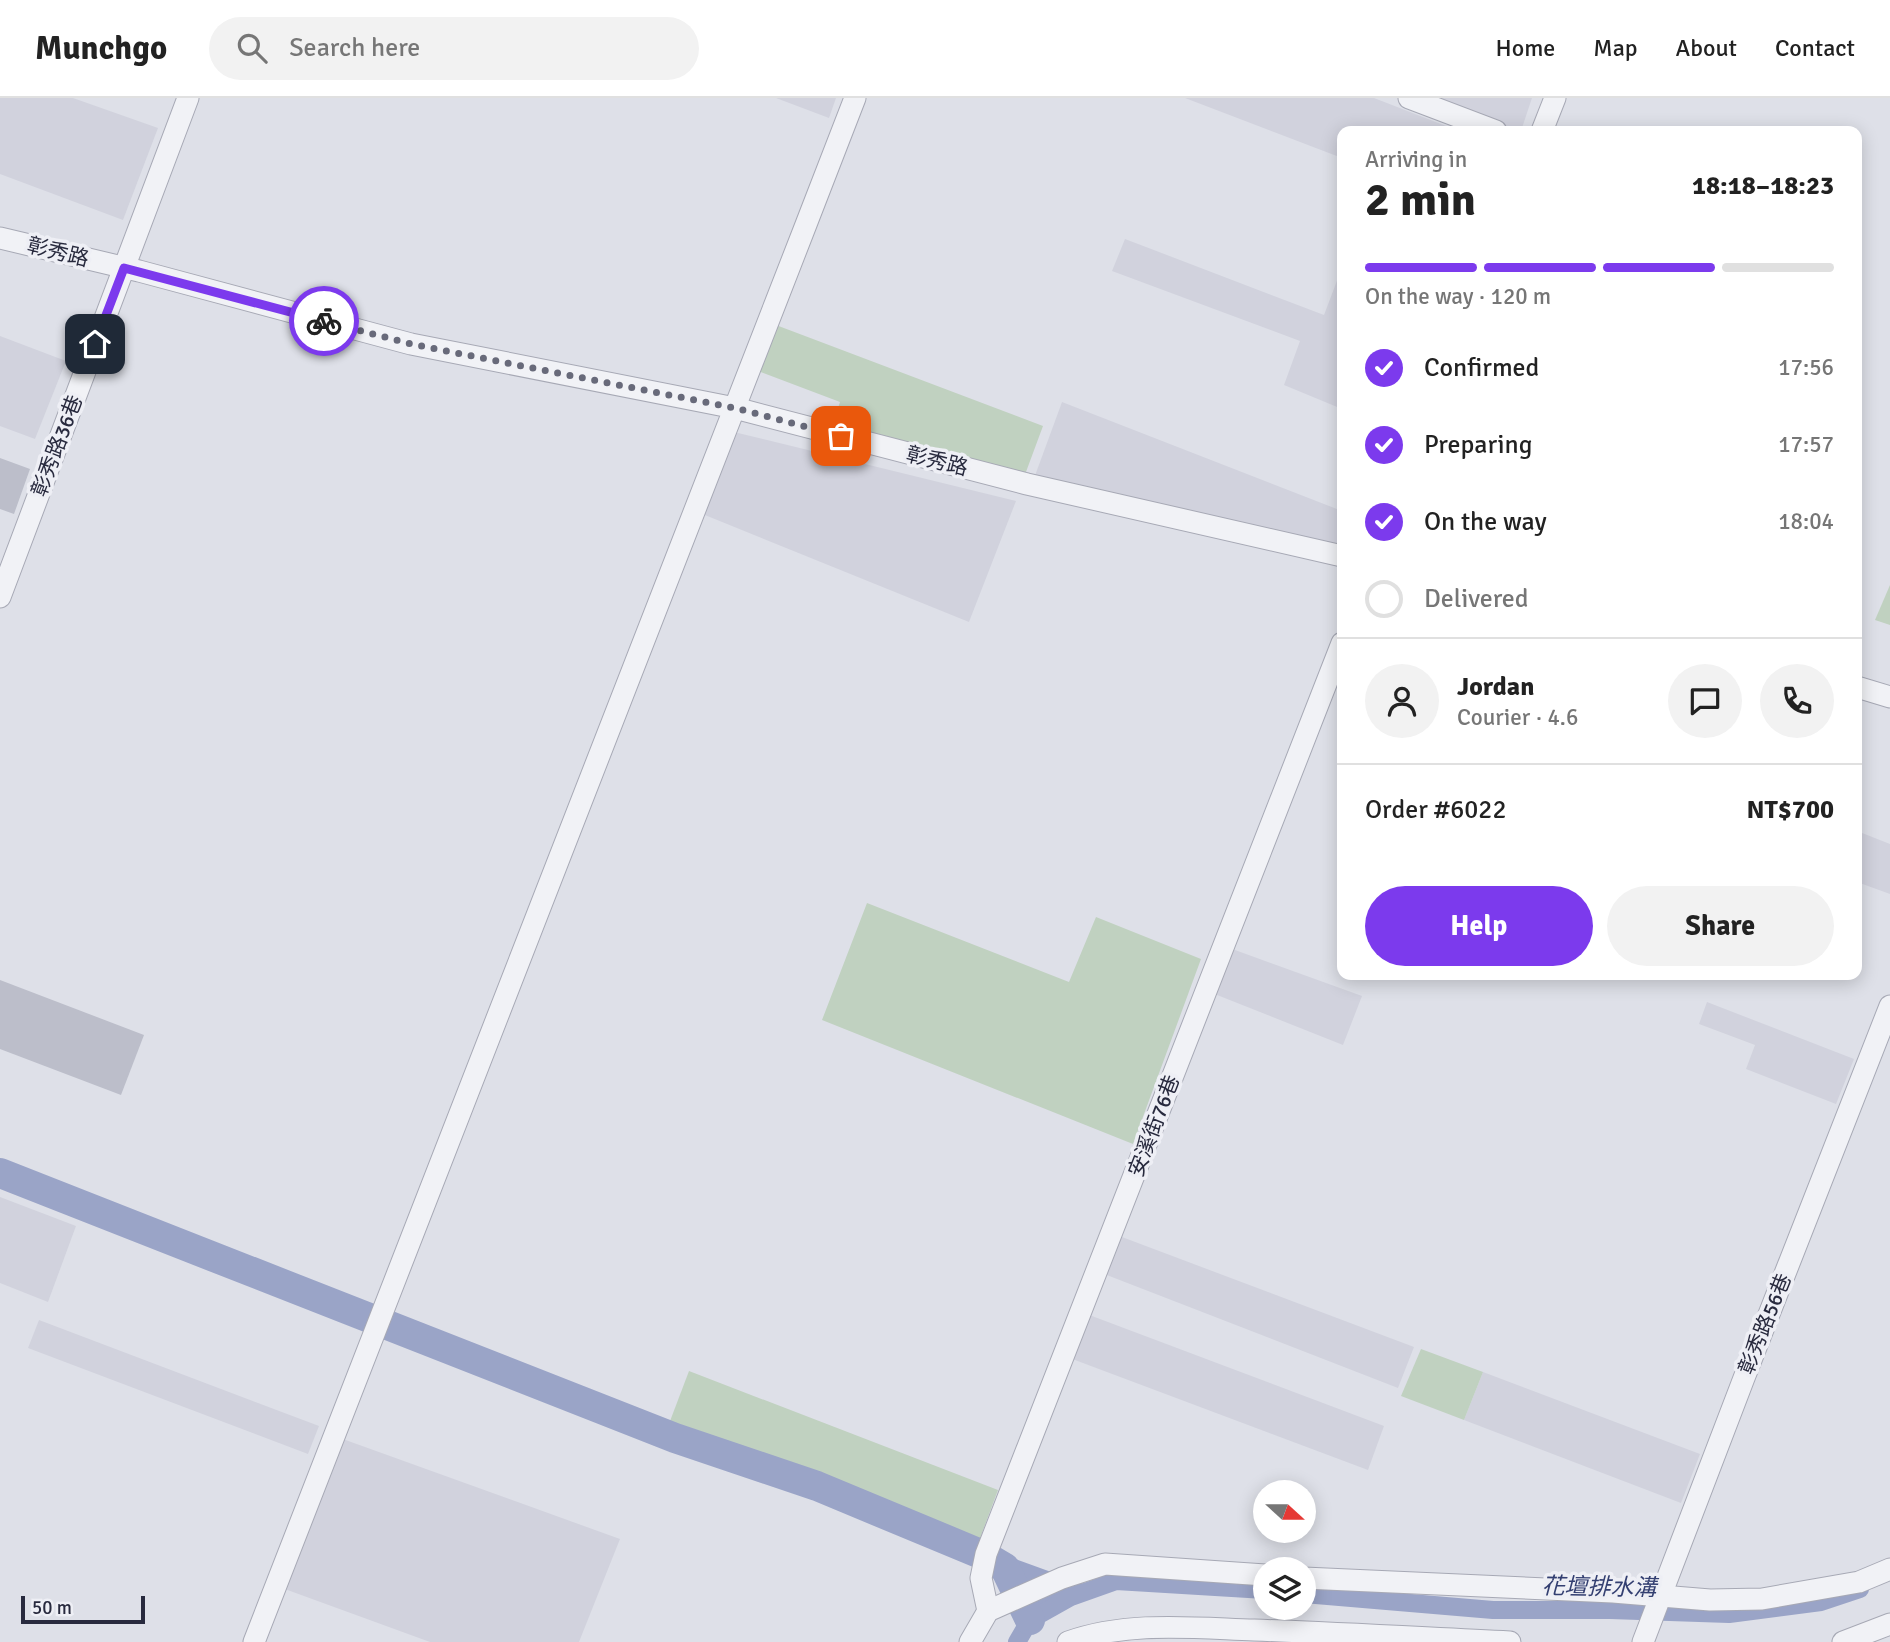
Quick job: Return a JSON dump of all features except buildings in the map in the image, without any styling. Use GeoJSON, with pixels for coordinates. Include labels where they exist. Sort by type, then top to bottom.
{"type":"FeatureCollection","features":[{"type":"Feature","properties":{"kind":"street","name":"彰秀路36巷"},"geometry":{"type":"LineString","coordinates":[[0,597],[188,98]]}},
{"type":"Feature","properties":{"kind":"street"},"geometry":{"type":"LineString","coordinates":[[254,1642],[855,98]]}},
{"type":"Feature","properties":{"kind":"street"},"geometry":{"type":"LineString","coordinates":[[1409,98],[1483,126]]}},
{"type":"Feature","properties":{"kind":"street"},"geometry":{"type":"LineString","coordinates":[[1544,126],[1555,98]]}},
{"type":"Feature","properties":{"kind":"street","name":"彰秀路"},"geometry":{"type":"LineString","coordinates":[[0,238],[411,344],[735,408],[1027,484],[1337,555]]}},
{"type":"Feature","properties":{"kind":"street","name":"安溪街76巷"},"geometry":{"type":"LineString","coordinates":[[988,1611],[981,1578],[986,1553],[1337,656]]}},
{"type":"Feature","properties":{"kind":"street"},"geometry":{"type":"LineString","coordinates":[[1862,689],[1890,697]]}},
{"type":"Feature","properties":{"kind":"street","name":"彰秀路56巷"},"geometry":{"type":"LineString","coordinates":[[1643,1642],[1890,1006]]}},
{"type":"Feature","properties":{"kind":"street"},"geometry":{"type":"LineString","coordinates":[[970,1642],[988,1611],[1062,1578],[1105,1564],[1253,1574]]}},
{"type":"Feature","properties":{"kind":"street"},"geometry":{"type":"LineString","coordinates":[[1316,1579],[1613,1592],[1710,1600],[1762,1599],[1859,1582],[1890,1569]]}},
{"type":"Feature","properties":{"kind":"street"},"geometry":{"type":"LineString","coordinates":[[1843,1642],[1890,1624]]}},
{"type":"Feature","properties":{"kind":"street"},"geometry":{"type":"LineString","coordinates":[[1068,1642],[1082,1637],[1152,1627],[1510,1642]]}},
{"type":"Feature","properties":{"kind":"shaded area"},"geometry":{"type":"Polygon","coordinates":[[[0,98],[73,98],[158,128],[123,220],[0,174],[0,98]]]}},
{"type":"Feature","properties":{"kind":"shaded area"},"geometry":{"type":"Polygon","coordinates":[[[776,98],[836,98],[829,118],[776,98]]]}},
{"type":"Feature","properties":{"kind":"shaded area"},"geometry":{"type":"Polygon","coordinates":[[[1185,98],[1374,98],[1446,126],[1337,126],[1337,156],[1185,98]]]}},
{"type":"Feature","properties":{"kind":"shaded area"},"geometry":{"type":"Polygon","coordinates":[[[1401,98],[1532,98],[1523,126],[1476,126],[1401,98]]]}},
{"type":"Feature","properties":{"kind":"shaded area"},"geometry":{"type":"Polygon","coordinates":[[[1125,239],[1324,315],[1337,281],[1337,407],[1284,385],[1300,341],[1112,271],[1125,239]]]}},
{"type":"Feature","properties":{"kind":"shaded area"},"geometry":{"type":"Polygon","coordinates":[[[0,336],[66,361],[35,439],[0,426],[0,336]]]}},
{"type":"Feature","properties":{"kind":"shaded area"},"geometry":{"type":"Polygon","coordinates":[[[1062,402],[1337,509],[1337,558],[1033,481],[1062,402]]]}},
{"type":"Feature","properties":{"kind":"shaded area"},"geometry":{"type":"Polygon","coordinates":[[[738,433],[1016,501],[969,622],[695,511],[729,435],[738,433]]]}},
{"type":"Feature","properties":{"kind":"shaded area"},"geometry":{"type":"Polygon","coordinates":[[[1862,833],[1890,844],[1890,894],[1862,884],[1862,833]]]}},
{"type":"Feature","properties":{"kind":"shaded area"},"geometry":{"type":"Polygon","coordinates":[[[1224,946],[1362,996],[1343,1045],[1207,991],[1224,946]]]}},
{"type":"Feature","properties":{"kind":"shaded area"},"geometry":{"type":"Polygon","coordinates":[[[1707,1002],[1854,1059],[1836,1104],[1746,1069],[1755,1045],[1699,1024],[1707,1002]]]}},
{"type":"Feature","properties":{"kind":"shaded area"},"geometry":{"type":"Polygon","coordinates":[[[0,1197],[76,1226],[48,1302],[0,1283],[0,1197]]]}},
{"type":"Feature","properties":{"kind":"shaded area"},"geometry":{"type":"Polygon","coordinates":[[[1114,1234],[1414,1347],[1398,1388],[1099,1272],[1114,1234]]]}},
{"type":"Feature","properties":{"kind":"shaded area"},"geometry":{"type":"Polygon","coordinates":[[[1084,1313],[1384,1426],[1368,1470],[1067,1357],[1084,1313]]]}},
{"type":"Feature","properties":{"kind":"shaded area"},"geometry":{"type":"Polygon","coordinates":[[[39,1320],[319,1426],[308,1454],[28,1348],[39,1320]]]}},
{"type":"Feature","properties":{"kind":"shaded area"},"geometry":{"type":"Polygon","coordinates":[[[1483,1372],[1700,1454],[1681,1503],[1464,1420],[1483,1372]]]}},
{"type":"Feature","properties":{"kind":"shaded area"},"geometry":{"type":"Polygon","coordinates":[[[340,1438],[620,1539],[579,1642],[430,1642],[282,1588],[340,1438]]]}},
{"type":"Feature","properties":{"kind":"green space"},"geometry":{"type":"Polygon","coordinates":[[[768,322],[1043,426],[1023,480],[830,433],[840,402],[750,368],[768,322]]]}},
{"type":"Feature","properties":{"kind":"green space"},"geometry":{"type":"Polygon","coordinates":[[[1890,585],[1890,625],[1875,620],[1890,585]]]}},
{"type":"Feature","properties":{"kind":"green space"},"geometry":{"type":"Polygon","coordinates":[[[867,903],[1069,982],[1096,917],[1201,959],[1133,1144],[822,1020],[867,903]]]}},
{"type":"Feature","properties":{"kind":"green space"},"geometry":{"type":"Polygon","coordinates":[[[1421,1349],[1483,1372],[1464,1420],[1401,1396],[1421,1349]]]}},
{"type":"Feature","properties":{"kind":"green space"},"geometry":{"type":"Polygon","coordinates":[[[689,1371],[998,1490],[976,1549],[667,1429],[689,1371]]]}},
{"type":"Feature","properties":{"kind":"water"},"geometry":{"type":"Polygon","coordinates":[[[985,1548],[1098,1589],[1121,1588],[1071,1597],[1030,1620],[1005,1568],[983,1555],[985,1548]]]}},
{"type":"Feature","properties":{"kind":"waterway"},"geometry":{"type":"LineString","coordinates":[[0,1173],[675,1438],[817,1486],[983,1555],[1005,1568],[1030,1620]]}},
{"type":"Feature","properties":{"kind":"waterway","name":"花壇排水溝"},"geometry":{"type":"LineString","coordinates":[[1017,1642],[1030,1620],[1071,1597],[1116,1581],[1253,1589]]}},
{"type":"Feature","properties":{"kind":"waterway","name":"花壇排水溝"},"geometry":{"type":"LineString","coordinates":[[1316,1595],[1493,1610],[1729,1614],[1821,1602],[1860,1589]]}},
{"type":"Feature","properties":{"kind":"way so far"},"geometry":{"type":"LineString","coordinates":[[324,321],[411,344],[735,408],[841,436]]}},
{"type":"Feature","properties":{"kind":"route"},"geometry":{"type":"LineString","coordinates":[[95,344],[124,268],[324,321]]}}]}
